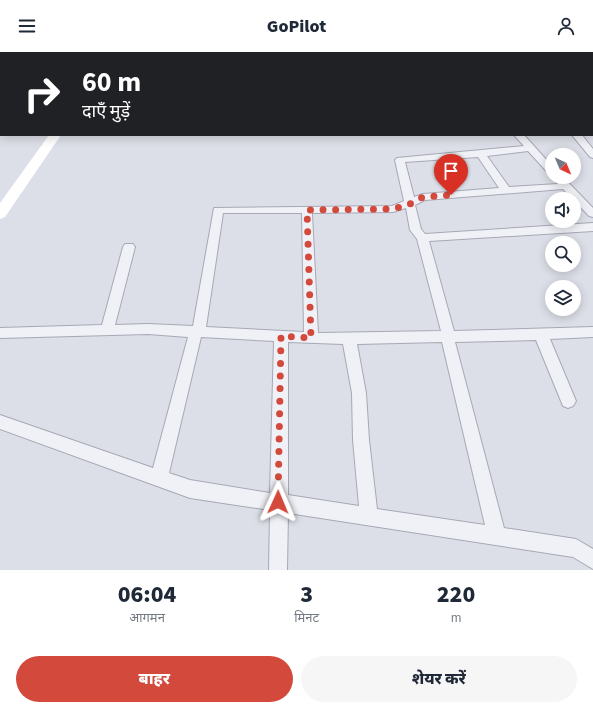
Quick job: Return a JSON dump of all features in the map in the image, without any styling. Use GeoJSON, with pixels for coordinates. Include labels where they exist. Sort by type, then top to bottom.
{"type":"FeatureCollection","features":[{"type":"Feature","properties":{"kind":"main road"},"geometry":{"type":"LineString","coordinates":[[0,214],[5,200],[54,136]]}},
{"type":"Feature","properties":{"kind":"street"},"geometry":{"type":"LineString","coordinates":[[520,136],[545,164]]}},
{"type":"Feature","properties":{"kind":"street"},"geometry":{"type":"LineString","coordinates":[[578,136],[593,155]]}},
{"type":"Feature","properties":{"kind":"street"},"geometry":{"type":"LineString","coordinates":[[497,536],[448,337],[422,238],[416,230],[400,160],[481,154],[530,148]]}},
{"type":"Feature","properties":{"kind":"street"},"geometry":{"type":"LineString","coordinates":[[481,154],[506,191]]}},
{"type":"Feature","properties":{"kind":"street"},"geometry":{"type":"LineString","coordinates":[[159,478],[198,331],[218,210],[393,209],[410,204],[423,197],[566,186],[593,214]]}},
{"type":"Feature","properties":{"kind":"street"},"geometry":{"type":"LineString","coordinates":[[307,210],[311,338]]}},
{"type":"Feature","properties":{"kind":"street"},"geometry":{"type":"LineString","coordinates":[[422,238],[593,227]]}},
{"type":"Feature","properties":{"kind":"street"},"geometry":{"type":"LineString","coordinates":[[108,330],[129,247]]}},
{"type":"Feature","properties":{"kind":"street"},"geometry":{"type":"LineString","coordinates":[[0,333],[148,329],[311,338],[349,338],[448,337],[593,332]]}},
{"type":"Feature","properties":{"kind":"street"},"geometry":{"type":"LineString","coordinates":[[541,334],[568,401]]}},
{"type":"Feature","properties":{"kind":"street"},"geometry":{"type":"LineString","coordinates":[[278,570],[281,336]]}},
{"type":"Feature","properties":{"kind":"street"},"geometry":{"type":"LineString","coordinates":[[349,338],[359,393],[361,440],[369,516]]}},
{"type":"Feature","properties":{"kind":"street"},"geometry":{"type":"LineString","coordinates":[[0,422],[190,489],[576,548],[593,560]]}},
{"type":"Feature","properties":{"kind":"route"},"geometry":{"type":"LineString","coordinates":[[278,502],[281,336],[311,338],[307,210],[393,209],[410,204],[423,197],[451,195]]}}]}
